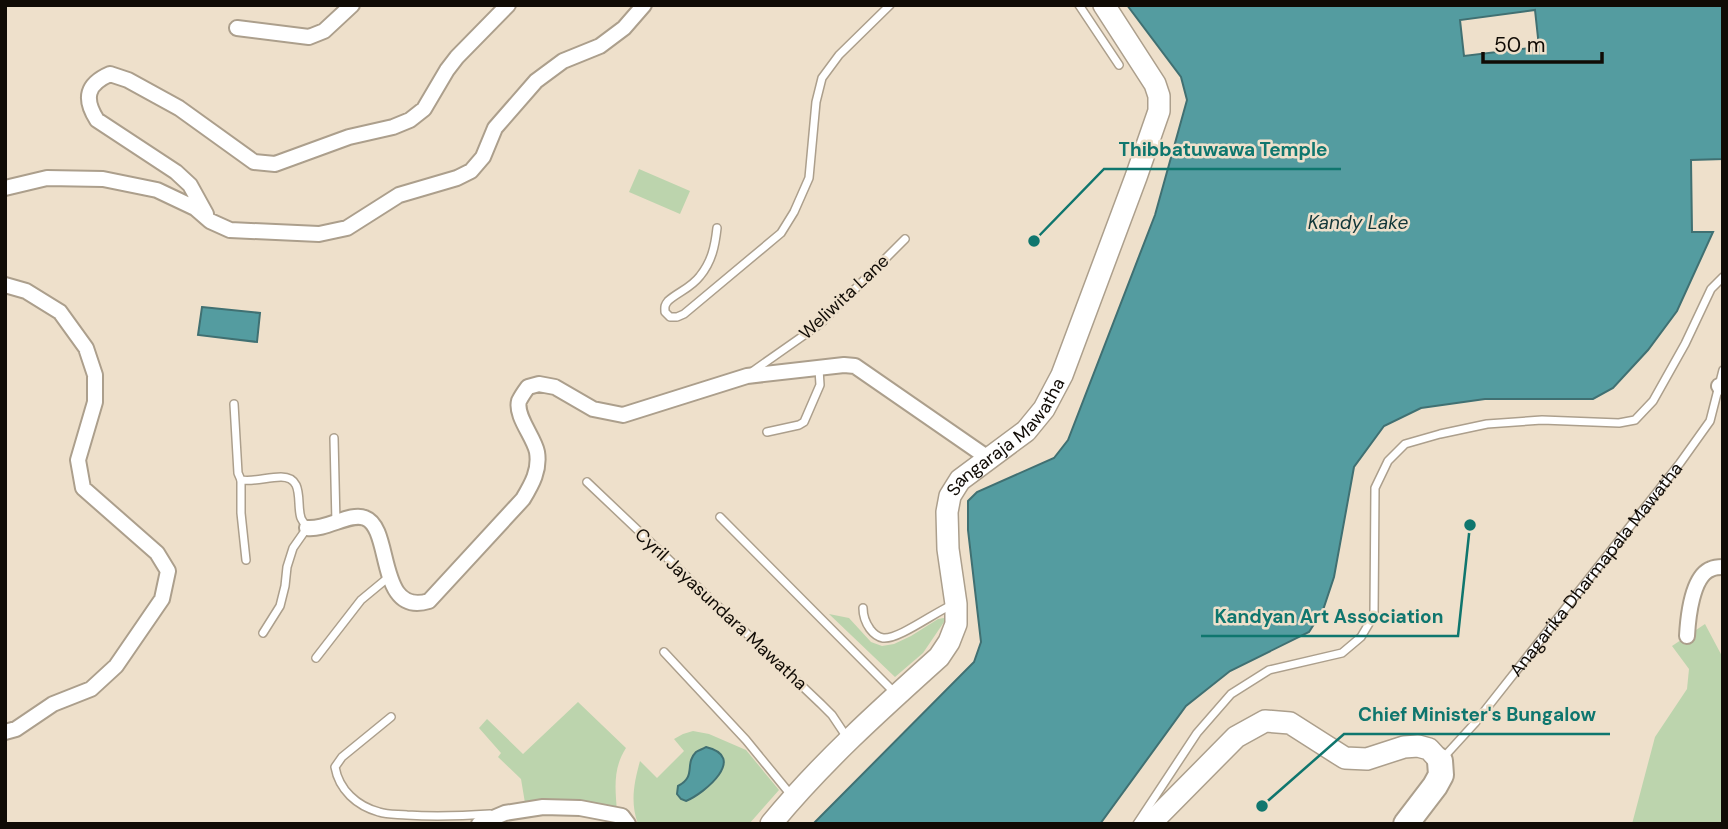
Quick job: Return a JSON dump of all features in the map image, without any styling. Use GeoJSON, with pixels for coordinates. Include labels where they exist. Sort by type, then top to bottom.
{"type":"FeatureCollection","features":[{"type":"Feature","properties":{"kind":"highway","name":"Anagarika Dharmapala Mawatha"},"geometry":{"type":"LineString","coordinates":[[1406,824],[1441,775],[1440,761]]}},
{"type":"Feature","properties":{"kind":"main road","name":"Sangaraja Mawatha"},"geometry":{"type":"LineString","coordinates":[[771,824],[793,797],[849,741],[939,657],[949,642],[956,624],[956,604],[948,549],[947,512],[950,496],[960,480],[1032,424],[1044,409],[1062,375],[1159,111],[1159,96],[1155,84],[1104,5]]}},
{"type":"Feature","properties":{"kind":"main road"},"geometry":{"type":"LineString","coordinates":[[1150,824],[1236,737],[1265,721],[1290,723],[1345,758],[1367,759],[1404,747],[1418,746],[1429,749],[1440,761]]}},
{"type":"Feature","properties":{"kind":"street"},"geometry":{"type":"LineString","coordinates":[[237,28],[309,37],[324,32],[352,5]]}},
{"type":"Feature","properties":{"kind":"street"},"geometry":{"type":"LineString","coordinates":[[210,221],[190,185],[176,172],[97,120],[89,108],[89,94],[96,80],[110,74],[128,80],[179,108],[254,162],[275,164],[349,137],[393,127],[410,120],[424,109],[457,57],[508,5]]}},
{"type":"Feature","properties":{"kind":"street"},"geometry":{"type":"LineString","coordinates":[[5,188],[47,178],[103,179],[156,190],[195,208],[210,221],[230,230],[319,234],[348,228],[399,195],[471,172],[483,157],[495,128],[536,82],[563,61],[600,47],[624,28],[644,5]]}},
{"type":"Feature","properties":{"kind":"street"},"geometry":{"type":"LineString","coordinates":[[5,285],[26,291],[60,312],[86,348],[95,375],[95,402],[78,460],[83,488],[157,553],[168,571],[162,599],[117,666],[92,689],[53,704],[16,729],[5,732]]}},
{"type":"Feature","properties":{"kind":"street"},"geometry":{"type":"LineString","coordinates":[[307,528],[317,529],[356,516],[368,518],[376,526],[383,555],[398,595],[407,602],[419,604],[429,601],[523,499],[534,481],[537,452],[519,412],[519,401],[528,387],[539,384],[555,387],[593,409],[623,415],[747,376],[855,366],[988,458]]}},
{"type":"Feature","properties":{"kind":"street"},"geometry":{"type":"LineString","coordinates":[[1687,636],[1694,594],[1702,577],[1710,569],[1723,567]]}},
{"type":"Feature","properties":{"kind":"street"},"geometry":{"type":"LineString","coordinates":[[479,824],[543,807],[580,808],[622,816],[628,824]]}},
{"type":"Feature","properties":{"kind":"lane"},"geometry":{"type":"LineString","coordinates":[[717,228],[712,257],[700,276],[668,302],[665,312],[670,317],[684,314],[781,233],[809,178],[816,102],[822,78],[839,55],[890,5]]}},
{"type":"Feature","properties":{"kind":"lane"},"geometry":{"type":"LineString","coordinates":[[1079,5],[1119,65]]}},
{"type":"Feature","properties":{"kind":"lane","name":"Weliwita Lane"},"geometry":{"type":"LineString","coordinates":[[747,376],[820,324],[905,239]]}},
{"type":"Feature","properties":{"kind":"lane"},"geometry":{"type":"LineString","coordinates":[[1137,824],[1197,733],[1231,694],[1269,670],[1342,653],[1361,637],[1374,615],[1375,488],[1388,461],[1405,444],[1487,424],[1542,420],[1619,423],[1635,420],[1653,401],[1685,344],[1711,289],[1723,277]]}},
{"type":"Feature","properties":{"kind":"lane"},"geometry":{"type":"LineString","coordinates":[[767,432],[804,422],[820,385],[819,369]]}},
{"type":"Feature","properties":{"kind":"lane","name":"Anagarika Dharmapala Mawatha"},"geometry":{"type":"LineString","coordinates":[[1440,761],[1475,723],[1710,421],[1721,387],[1723,370]]}},
{"type":"Feature","properties":{"kind":"lane"},"geometry":{"type":"LineString","coordinates":[[233,404],[246,560]]}},
{"type":"Feature","properties":{"kind":"lane"},"geometry":{"type":"LineString","coordinates":[[334,438],[336,523]]}},
{"type":"Feature","properties":{"kind":"lane"},"geometry":{"type":"LineString","coordinates":[[241,480],[251,482],[284,477],[294,482],[298,489],[301,518],[307,528],[293,548],[279,606],[263,633]]}},
{"type":"Feature","properties":{"kind":"lane","name":"Cyril Jayasundara Mawatha"},"geometry":{"type":"LineString","coordinates":[[587,482],[821,704],[832,715],[849,741]]}},
{"type":"Feature","properties":{"kind":"lane"},"geometry":{"type":"LineString","coordinates":[[720,517],[897,695]]}},
{"type":"Feature","properties":{"kind":"lane"},"geometry":{"type":"LineString","coordinates":[[316,658],[361,600],[390,576]]}},
{"type":"Feature","properties":{"kind":"lane"},"geometry":{"type":"LineString","coordinates":[[863,608],[867,625],[873,633],[885,638],[956,604]]}},
{"type":"Feature","properties":{"kind":"lane"},"geometry":{"type":"LineString","coordinates":[[664,652],[746,740],[793,797]]}},
{"type":"Feature","properties":{"kind":"lane"},"geometry":{"type":"LineString","coordinates":[[391,717],[342,757],[335,767],[337,779],[345,791],[360,804],[380,813],[505,819]]}},
{"type":"Feature","properties":{"kind":"green space"},"geometry":{"type":"Polygon","coordinates":[[[639,169],[690,191],[680,214],[629,192],[639,169]]]}},
{"type":"Feature","properties":{"kind":"green space"},"geometry":{"type":"Polygon","coordinates":[[[829,614],[849,618],[871,642],[882,646],[911,636],[938,619],[944,618],[944,622],[923,653],[895,677],[829,614]]]}},
{"type":"Feature","properties":{"kind":"green space"},"geometry":{"type":"Polygon","coordinates":[[[1705,624],[1723,658],[1723,824],[1632,824],[1655,737],[1687,689],[1689,669],[1672,646],[1705,624]]]}},
{"type":"Feature","properties":{"kind":"green space"},"geometry":{"type":"Polygon","coordinates":[[[578,702],[626,748],[617,771],[617,811],[560,801],[525,803],[521,779],[498,757],[501,753],[479,728],[487,719],[523,754],[578,702]]]}},
{"type":"Feature","properties":{"kind":"green space"},"geometry":{"type":"Polygon","coordinates":[[[693,731],[709,734],[746,750],[779,790],[749,824],[638,824],[634,792],[640,761],[657,778],[684,751],[674,739],[693,731]]]}},
{"type":"Feature","properties":{"kind":"water","name":"Kandy Lake"},"geometry":{"type":"Polygon","coordinates":[[[1127,5],[1723,5],[1723,159],[1691,160],[1692,232],[1713,232],[1677,311],[1648,350],[1613,388],[1593,399],[1485,399],[1421,408],[1384,426],[1354,467],[1334,577],[1323,610],[1309,632],[1230,671],[1186,706],[1100,824],[813,824],[974,662],[981,642],[968,530],[968,501],[977,492],[1054,458],[1068,440],[1155,215],[1187,100],[1181,77],[1127,5]],[[1535,10],[1460,20],[1464,56],[1539,47],[1535,10]]]}},
{"type":"Feature","properties":{"kind":"water"},"geometry":{"type":"Polygon","coordinates":[[[202,307],[260,313],[257,342],[198,335],[202,307]]]}},
{"type":"Feature","properties":{"kind":"water"},"geometry":{"type":"Polygon","coordinates":[[[706,747],[718,752],[723,759],[719,775],[694,797],[686,801],[681,799],[677,794],[678,786],[689,774],[693,756],[706,747]]]}},
{"type":"Feature","properties":{"kind":"place","name":"Thibbatuwawa Temple"},"geometry":{"type":"Point","coordinates":[1034,241]}},
{"type":"Feature","properties":{"kind":"place","name":"Kandyan Art Association"},"geometry":{"type":"Point","coordinates":[1470,525]}},
{"type":"Feature","properties":{"kind":"place","name":"Chief Minister's Bungalow"},"geometry":{"type":"Point","coordinates":[1262,806]}}]}
